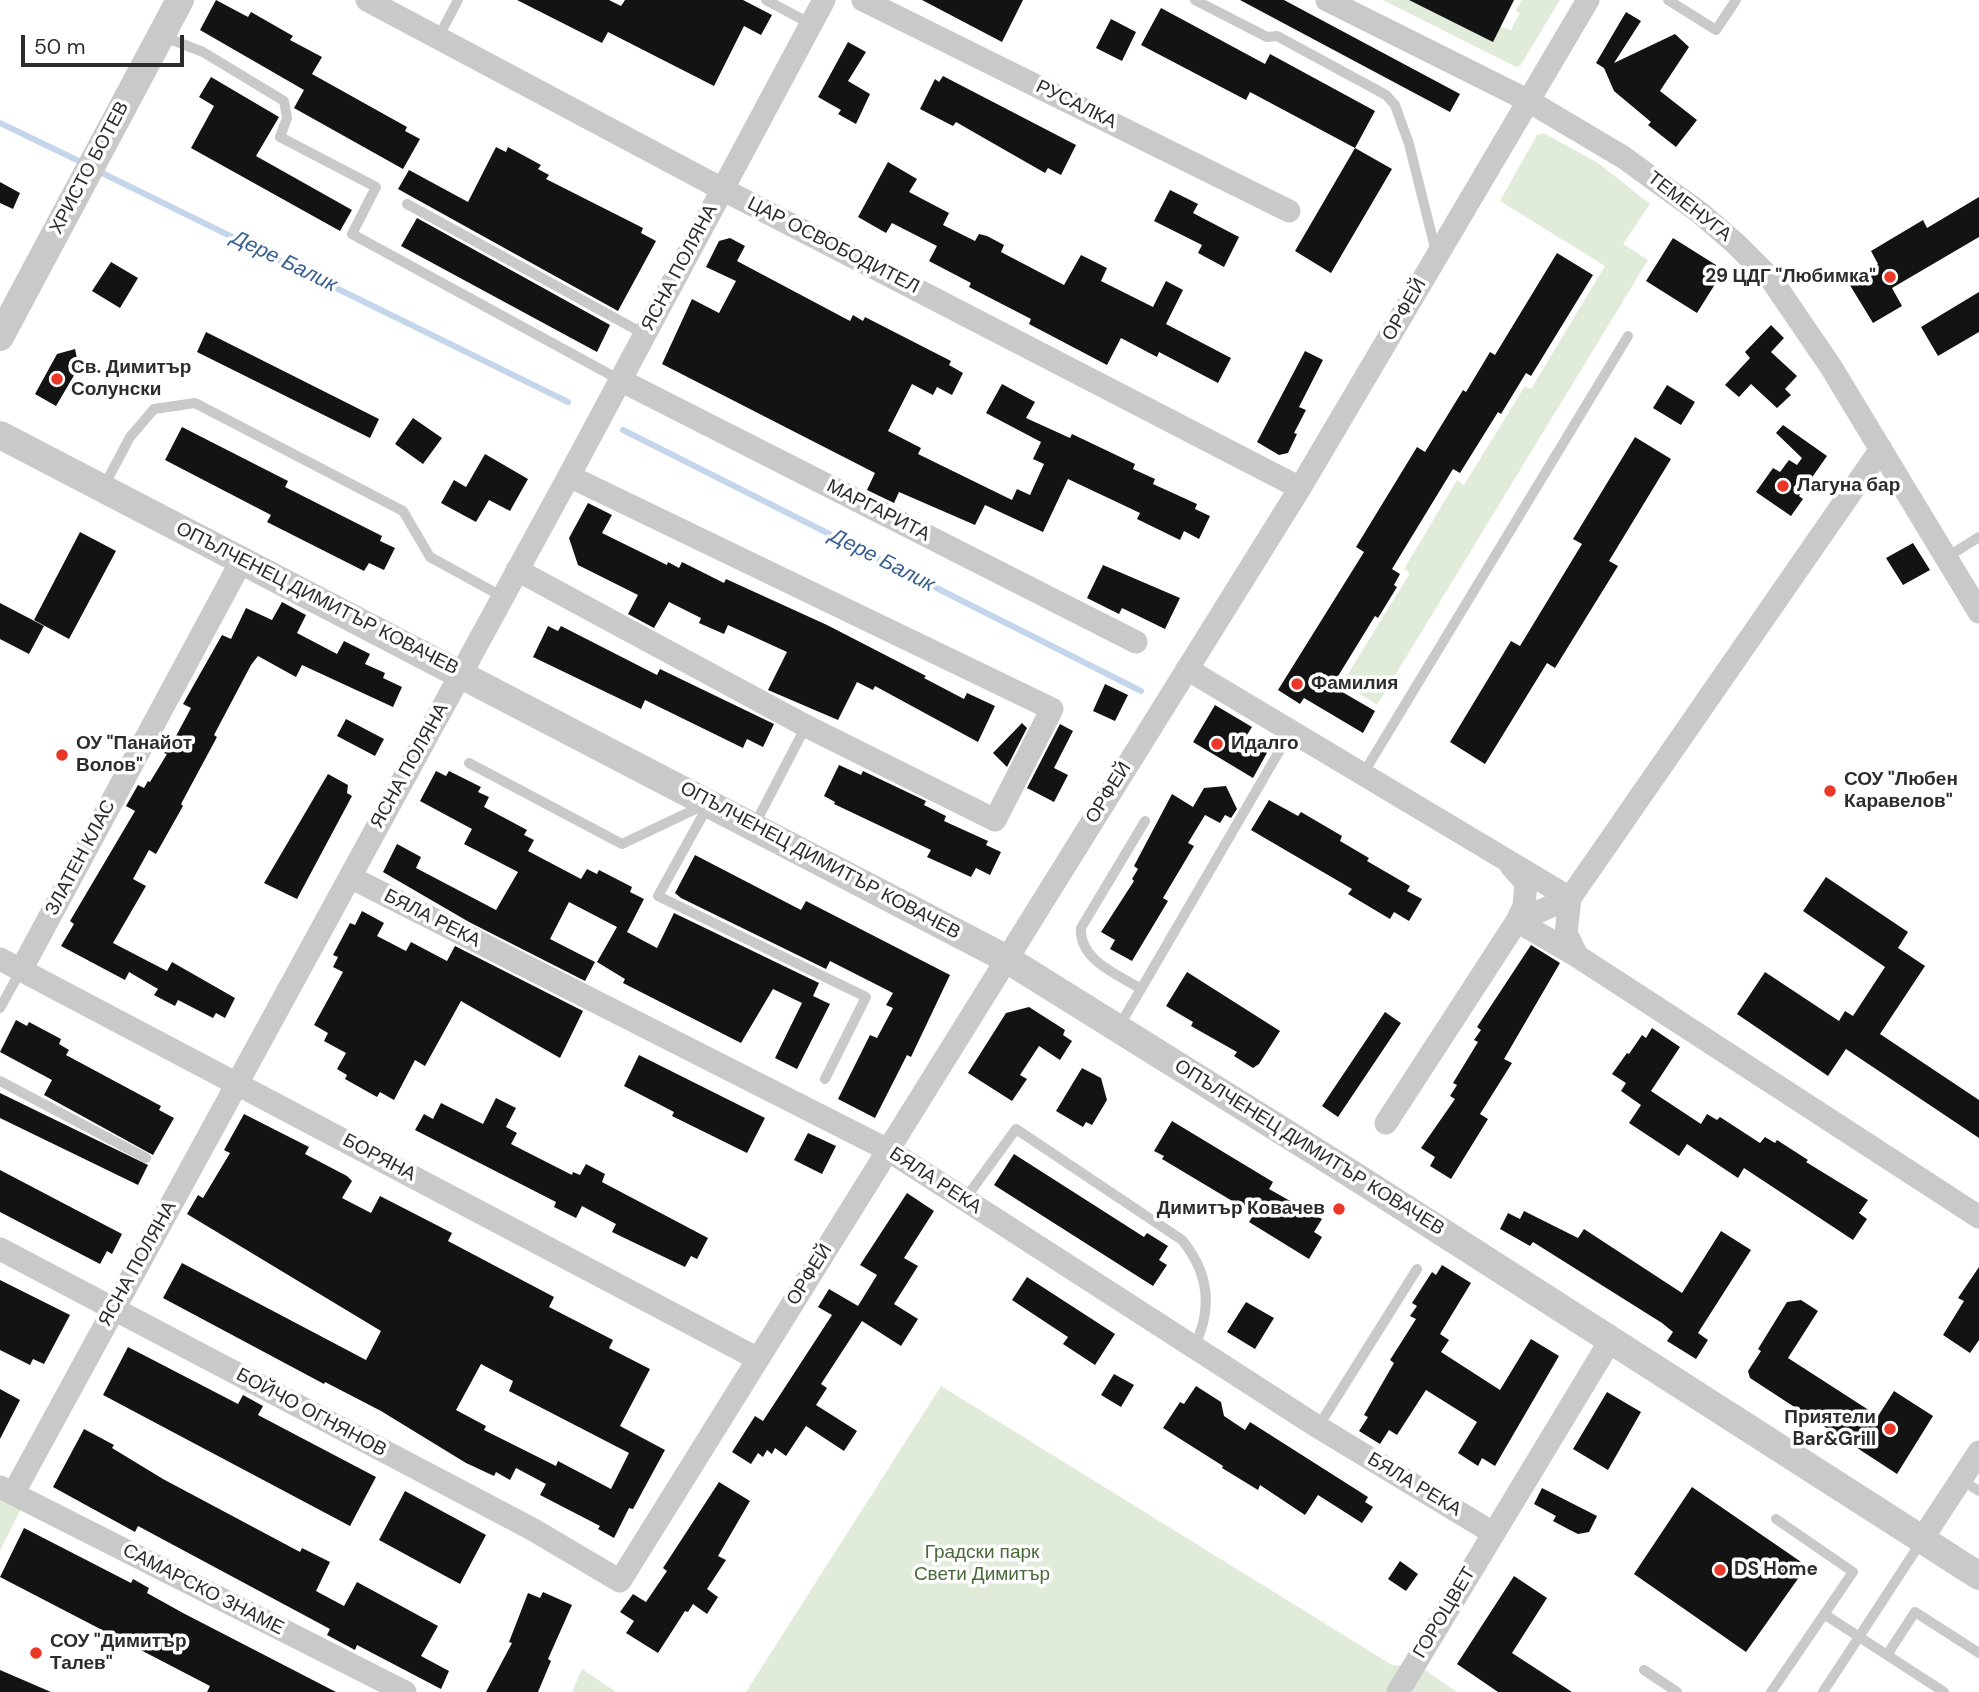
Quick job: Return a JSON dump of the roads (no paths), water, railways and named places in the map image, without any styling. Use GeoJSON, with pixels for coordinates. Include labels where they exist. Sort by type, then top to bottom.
{"type":"FeatureCollection","features":[{"type":"Feature","properties":{"kind":"street","name":"ХРИСТО БОТЕВ"},"geometry":{"type":"LineString","coordinates":[[0,337],[180,0]]}},
{"type":"Feature","properties":{"kind":"street","name":"ЦАР ОСВОБОДИТЕЛ"},"geometry":{"type":"LineString","coordinates":[[368,0],[722,189],[1300,488]]}},
{"type":"Feature","properties":{"kind":"street","name":"ЯСНА ПОЛЯНА"},"geometry":{"type":"LineString","coordinates":[[6,1490],[113,1309],[569,476],[824,0]]}},
{"type":"Feature","properties":{"kind":"street","name":"РУСАЛКА"},"geometry":{"type":"LineString","coordinates":[[863,0],[1289,211]]}},
{"type":"Feature","properties":{"kind":"street","name":"ТЕМЕНУГА"},"geometry":{"type":"LineString","coordinates":[[1327,0],[1527,100],[1623,157],[1699,212],[1735,243],[1771,279],[1831,367],[1979,612]]}},
{"type":"Feature","properties":{"kind":"street","name":"ОРФЕЙ"},"geometry":{"type":"LineString","coordinates":[[620,1581],[1005,958],[1300,488],[1588,0]]}},
{"type":"Feature","properties":{"kind":"street","name":"МАРГАРИТА"},"geometry":{"type":"LineString","coordinates":[[620,380],[1136,642]]}},
{"type":"Feature","properties":{"kind":"street","name":"ОПЪЛЧЕНЕЦ ДИМИТЪР КОВАЧЕВ"},"geometry":{"type":"LineString","coordinates":[[0,435],[1005,958],[1979,1576]]}},
{"type":"Feature","properties":{"kind":"street"},"geometry":{"type":"LineString","coordinates":[[1577,956],[1566,933],[1570,898],[1881,449]]}},
{"type":"Feature","properties":{"kind":"street"},"geometry":{"type":"LineString","coordinates":[[517,570],[806,726],[995,820],[1052,709],[569,476]]}},
{"type":"Feature","properties":{"kind":"street","name":"ЗЛАТЕН КЛАС"},"geometry":{"type":"LineString","coordinates":[[20,970],[242,560]]}},
{"type":"Feature","properties":{"kind":"street"},"geometry":{"type":"LineString","coordinates":[[1187,669],[1570,898]]}},
{"type":"Feature","properties":{"kind":"street"},"geometry":{"type":"LineString","coordinates":[[1386,1123],[1524,906],[1526,883],[1507,861]]}},
{"type":"Feature","properties":{"kind":"street","name":"БЯЛА РЕКА"},"geometry":{"type":"LineString","coordinates":[[350,877],[888,1150],[1318,1427],[1493,1533]]}},
{"type":"Feature","properties":{"kind":"street"},"geometry":{"type":"LineString","coordinates":[[1517,920],[1570,898]]}},
{"type":"Feature","properties":{"kind":"street"},"geometry":{"type":"LineString","coordinates":[[1517,920],[1577,956],[1979,1217]]}},
{"type":"Feature","properties":{"kind":"street","name":"БОРЯНА"},"geometry":{"type":"LineString","coordinates":[[0,959],[758,1359]]}},
{"type":"Feature","properties":{"kind":"street","name":"БОЙЧО ОГНЯНОВ"},"geometry":{"type":"LineString","coordinates":[[0,1249],[532,1529],[620,1581]]}},
{"type":"Feature","properties":{"kind":"street"},"geometry":{"type":"LineString","coordinates":[[1493,1533],[1610,1341]]}},
{"type":"Feature","properties":{"kind":"street"},"geometry":{"type":"LineString","coordinates":[[1923,1539],[1970,1485],[1979,1452]]}},
{"type":"Feature","properties":{"kind":"street","name":"САМАРСКО ЗНАМЕ"},"geometry":{"type":"LineString","coordinates":[[6,1490],[405,1692]]}},
{"type":"Feature","properties":{"kind":"street","name":"ГОРОЦВЕТ"},"geometry":{"type":"LineString","coordinates":[[1398,1692],[1493,1533]]}},
{"type":"Feature","properties":{"kind":"lane"},"geometry":{"type":"LineString","coordinates":[[438,38],[458,0]]}},
{"type":"Feature","properties":{"kind":"lane"},"geometry":{"type":"LineString","coordinates":[[766,0],[811,24]]}},
{"type":"Feature","properties":{"kind":"lane"},"geometry":{"type":"LineString","coordinates":[[1195,0],[1266,37],[1277,36],[1386,95],[1402,118],[1437,255]]}},
{"type":"Feature","properties":{"kind":"lane"},"geometry":{"type":"LineString","coordinates":[[1668,0],[1716,30],[1736,0]]}},
{"type":"Feature","properties":{"kind":"lane"},"geometry":{"type":"LineString","coordinates":[[161,36],[203,52],[284,101],[286,118],[280,137],[376,187],[352,234],[620,380]]}},
{"type":"Feature","properties":{"kind":"lane"},"geometry":{"type":"LineString","coordinates":[[407,204],[644,334]]}},
{"type":"Feature","properties":{"kind":"lane"},"geometry":{"type":"LineString","coordinates":[[1363,774],[1628,336]]}},
{"type":"Feature","properties":{"kind":"lane"},"geometry":{"type":"LineString","coordinates":[[103,488],[130,437],[154,409],[195,403],[403,511],[430,557],[503,597]]}},
{"type":"Feature","properties":{"kind":"lane"},"geometry":{"type":"LineString","coordinates":[[1947,557],[1979,537]]}},
{"type":"Feature","properties":{"kind":"lane"},"geometry":{"type":"LineString","coordinates":[[754,826],[806,726]]}},
{"type":"Feature","properties":{"kind":"lane"},"geometry":{"type":"LineString","coordinates":[[1118,1028],[1292,731]]}},
{"type":"Feature","properties":{"kind":"lane"},"geometry":{"type":"LineString","coordinates":[[469,763],[622,844],[710,803]]}},
{"type":"Feature","properties":{"kind":"lane"},"geometry":{"type":"LineString","coordinates":[[710,803],[658,897],[866,997],[825,1079]]}},
{"type":"Feature","properties":{"kind":"lane"},"geometry":{"type":"LineString","coordinates":[[1141,989],[1087,955],[1080,941],[1081,928],[1145,821]]}},
{"type":"Feature","properties":{"kind":"lane"},"geometry":{"type":"LineString","coordinates":[[0,1008],[20,970]]}},
{"type":"Feature","properties":{"kind":"lane"},"geometry":{"type":"LineString","coordinates":[[0,1081],[146,1158]]}},
{"type":"Feature","properties":{"kind":"lane"},"geometry":{"type":"LineString","coordinates":[[965,1199],[1016,1129],[1182,1240],[1198,1259],[1206,1293],[1205,1325],[1195,1348]]}},
{"type":"Feature","properties":{"kind":"lane"},"geometry":{"type":"LineString","coordinates":[[1318,1427],[1417,1269]]}},
{"type":"Feature","properties":{"kind":"lane"},"geometry":{"type":"LineString","coordinates":[[1771,1692],[1853,1572],[1776,1519]]}},
{"type":"Feature","properties":{"kind":"lane"},"geometry":{"type":"LineString","coordinates":[[1823,1692],[1923,1539]]}},
{"type":"Feature","properties":{"kind":"lane"},"geometry":{"type":"LineString","coordinates":[[1887,1655],[1915,1612],[1979,1653]]}},
{"type":"Feature","properties":{"kind":"lane"},"geometry":{"type":"LineString","coordinates":[[1824,1614],[1944,1692]]}},
{"type":"Feature","properties":{"kind":"lane"},"geometry":{"type":"LineString","coordinates":[[1644,1670],[1677,1692]]}},
{"type":"Feature","properties":{"kind":"waterway","name":"Дере Балик"},"geometry":{"type":"LineString","coordinates":[[0,123],[83,163]]}},
{"type":"Feature","properties":{"kind":"waterway","name":"Дере Балик"},"geometry":{"type":"LineString","coordinates":[[96,170],[568,402]]}},
{"type":"Feature","properties":{"kind":"waterway","name":"Дере Балик"},"geometry":{"type":"LineString","coordinates":[[623,430],[1141,691]]}},
{"type":"Feature","properties":{"kind":"place","name":"29 ЦДГ \"Любимка\""},"geometry":{"type":"Point","coordinates":[1890,277]}},
{"type":"Feature","properties":{"kind":"place","name":"Св. Димитър Солунски"},"geometry":{"type":"Point","coordinates":[57,379]}},
{"type":"Feature","properties":{"kind":"place","name":"Лагуна бар"},"geometry":{"type":"Point","coordinates":[1783,486]}},
{"type":"Feature","properties":{"kind":"place","name":"Фамилия"},"geometry":{"type":"Point","coordinates":[1297,684]}},
{"type":"Feature","properties":{"kind":"place","name":"Идалго"},"geometry":{"type":"Point","coordinates":[1217,744]}},
{"type":"Feature","properties":{"kind":"place","name":"ОУ \"Панайот Волов\""},"geometry":{"type":"Point","coordinates":[62,755]}},
{"type":"Feature","properties":{"kind":"place","name":"СОУ \"Любен Каравелов\""},"geometry":{"type":"Point","coordinates":[1830,791]}},
{"type":"Feature","properties":{"kind":"place","name":"Димитър Ковачев"},"geometry":{"type":"Point","coordinates":[1339,1209]}},
{"type":"Feature","properties":{"kind":"place","name":"Приятели Bar&Grill"},"geometry":{"type":"Point","coordinates":[1890,1429]}},
{"type":"Feature","properties":{"kind":"place","name":"DS Home"},"geometry":{"type":"Point","coordinates":[1720,1570]}},
{"type":"Feature","properties":{"kind":"place","name":"СОУ \"Димитър Талев\""},"geometry":{"type":"Point","coordinates":[36,1653]}},
{"type":"Feature","properties":{"kind":"park label","name":"Градски парк Свети Димитър"},"geometry":{"type":"Point","coordinates":[982,1564]}}]}
